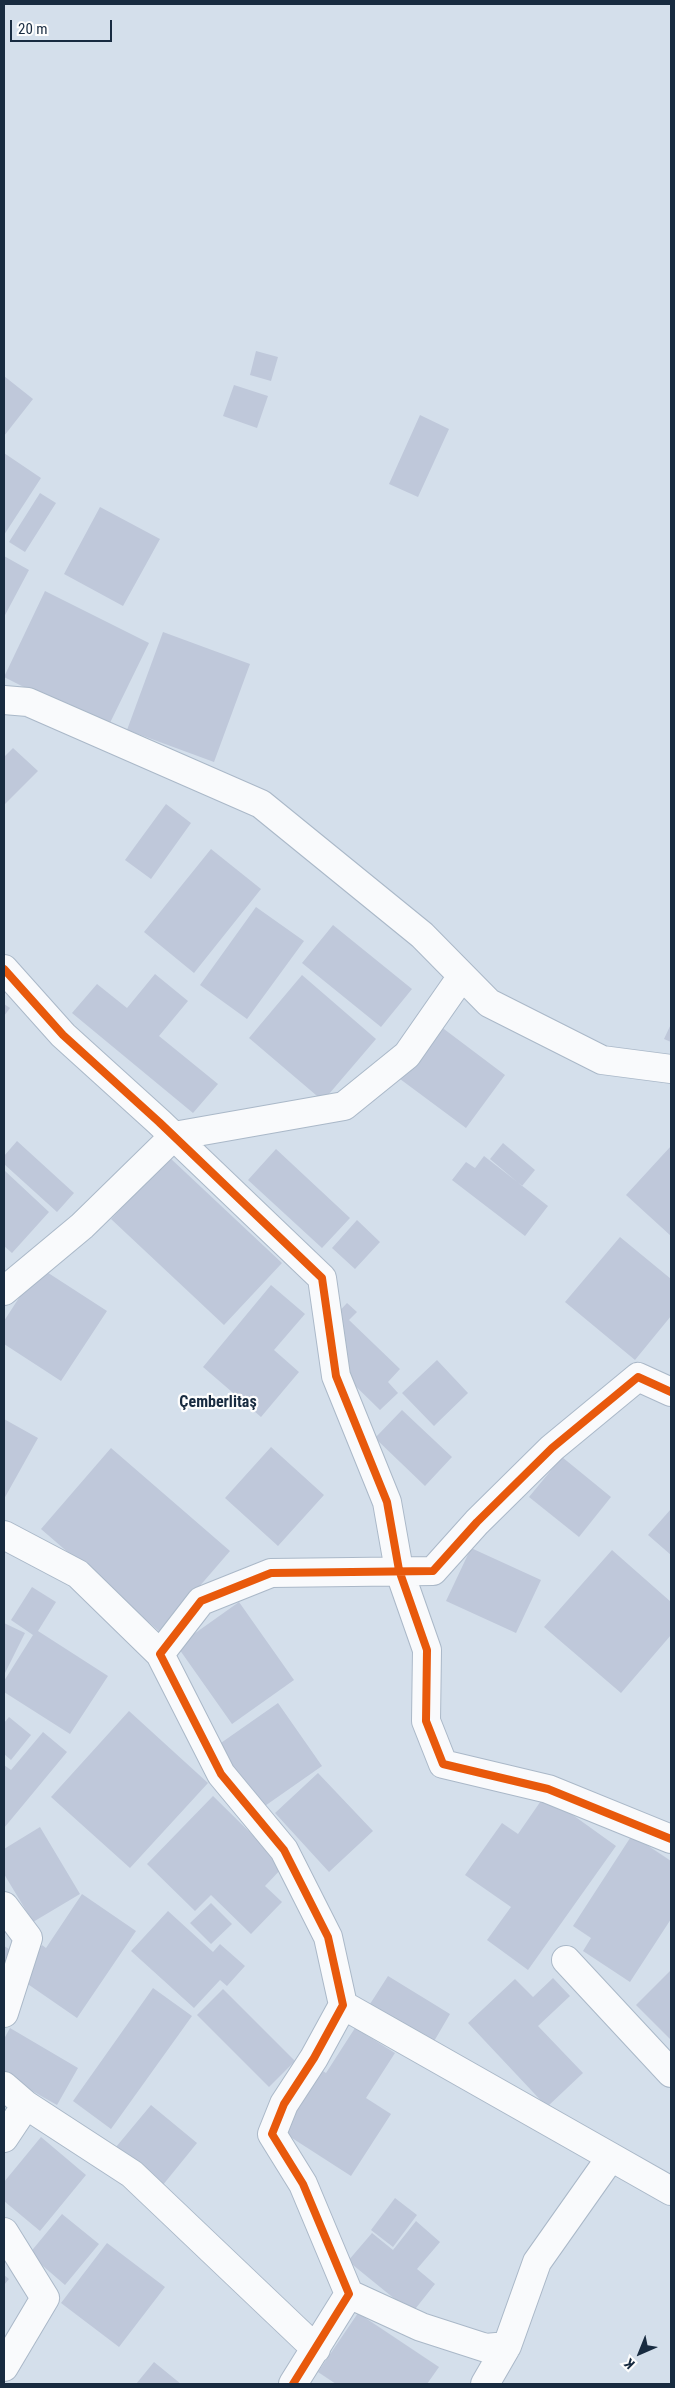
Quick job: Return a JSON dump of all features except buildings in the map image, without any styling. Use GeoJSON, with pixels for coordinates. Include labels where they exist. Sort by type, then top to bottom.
{"type":"FeatureCollection","features":[{"type":"Feature","properties":{"kind":"street"},"geometry":{"type":"LineString","coordinates":[[4,700],[28,702],[261,804],[422,935],[489,1003],[602,1060],[671,1069]]}},
{"type":"Feature","properties":{"kind":"street"},"geometry":{"type":"LineString","coordinates":[[4,969],[63,1035],[174,1136],[322,1278],[336,1376],[387,1502],[399,1570],[427,1650],[426,1721],[444,1764],[548,1789],[671,1838]]}},
{"type":"Feature","properties":{"kind":"street"},"geometry":{"type":"LineString","coordinates":[[4,1291],[82,1226],[174,1136],[344,1106],[407,1055],[462,976]]}},
{"type":"Feature","properties":{"kind":"street"},"geometry":{"type":"LineString","coordinates":[[160,1654],[201,1601],[272,1573],[433,1571],[477,1522],[552,1448],[638,1377],[671,1392]]}},
{"type":"Feature","properties":{"kind":"street"},"geometry":{"type":"LineString","coordinates":[[4,1534],[78,1574],[160,1654],[220,1774],[284,1850],[328,1937],[343,2005],[314,2058],[284,2104],[272,2134],[302,2184],[349,2294],[421,2327],[486,2348],[507,2346]]}},
{"type":"Feature","properties":{"kind":"street"},"geometry":{"type":"LineString","coordinates":[[4,1906],[28,1938],[4,2013]]}},
{"type":"Feature","properties":{"kind":"street"},"geometry":{"type":"LineString","coordinates":[[566,1960],[671,2073]]}},
{"type":"Feature","properties":{"kind":"street"},"geometry":{"type":"LineString","coordinates":[[343,2005],[671,2191]]}},
{"type":"Feature","properties":{"kind":"street"},"geometry":{"type":"LineString","coordinates":[[4,2086],[26,2105],[132,2174],[316,2349]]}},
{"type":"Feature","properties":{"kind":"street"},"geometry":{"type":"LineString","coordinates":[[4,2138],[26,2105]]}},
{"type":"Feature","properties":{"kind":"street"},"geometry":{"type":"LineString","coordinates":[[486,2384],[507,2346],[537,2262],[611,2157]]}},
{"type":"Feature","properties":{"kind":"street"},"geometry":{"type":"LineString","coordinates":[[4,2232],[45,2298],[4,2367]]}},
{"type":"Feature","properties":{"kind":"street"},"geometry":{"type":"LineString","coordinates":[[293,2384],[349,2294]]}},
{"type":"Feature","properties":{"kind":"cycle path"},"geometry":{"type":"LineString","coordinates":[[4,969],[63,1035],[159,1122],[322,1278],[336,1376],[387,1502],[399,1570],[427,1650],[426,1721],[443,1764],[548,1789],[671,1839]]}},
{"type":"Feature","properties":{"kind":"cycle path"},"geometry":{"type":"LineString","coordinates":[[293,2384],[349,2294],[303,2184],[272,2134],[284,2104],[314,2058],[343,2005],[328,1937],[284,1850],[221,1774],[160,1654],[201,1601],[271,1573],[433,1571],[477,1522],[552,1448],[638,1377],[671,1392]]}},
{"type":"Feature","properties":{"kind":"district","name":"Çemberlitaş"},"geometry":{"type":"Point","coordinates":[218,1403]}}]}
